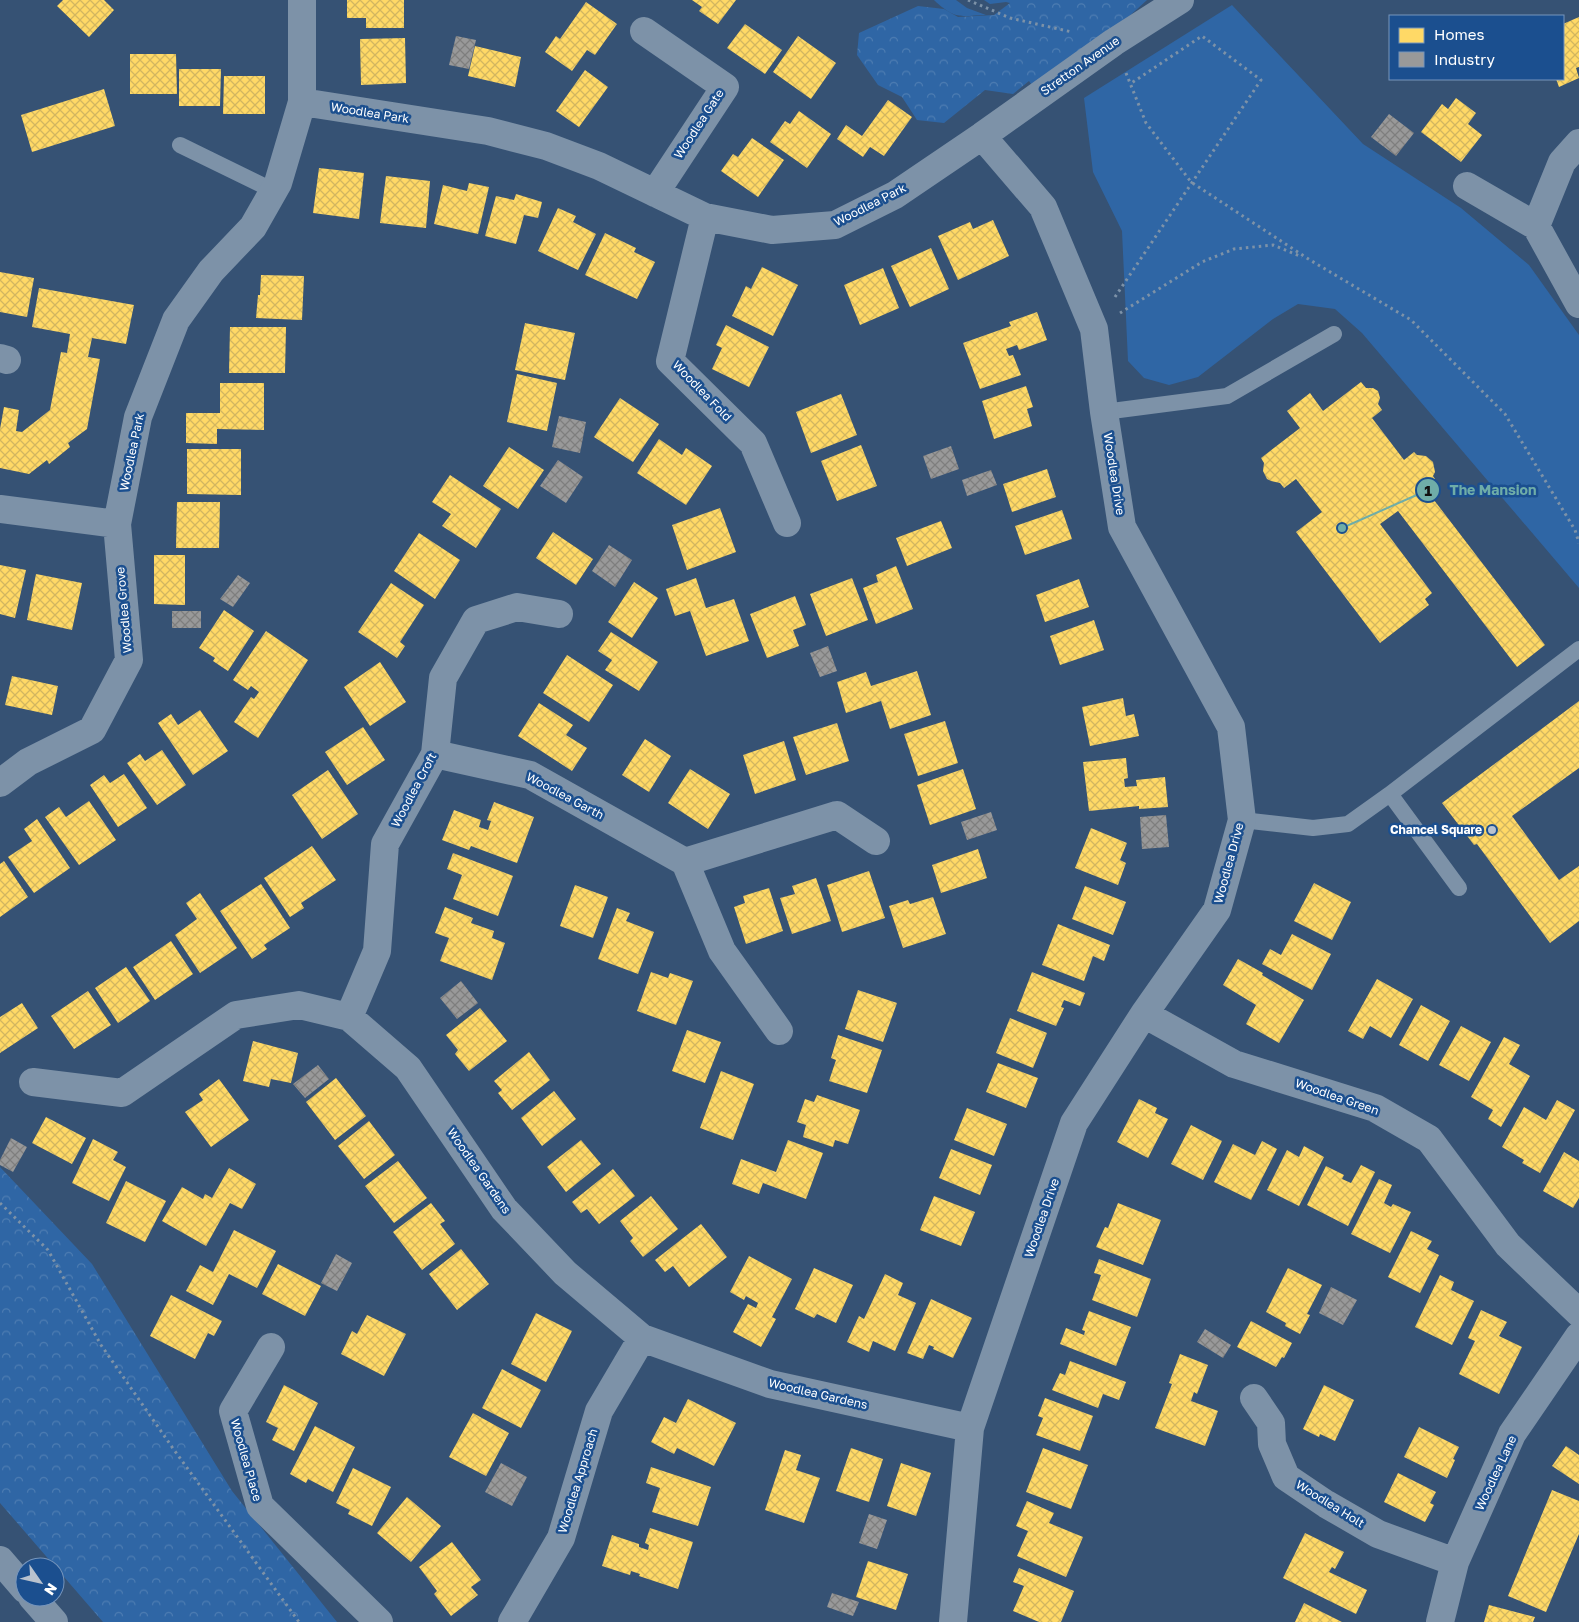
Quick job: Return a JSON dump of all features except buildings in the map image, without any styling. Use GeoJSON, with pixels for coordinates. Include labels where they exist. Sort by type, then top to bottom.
{"type":"FeatureCollection","features":[{"type":"Feature","properties":{"kind":"street"},"geometry":{"type":"LineString","coordinates":[[302,0],[302,102]]}},
{"type":"Feature","properties":{"kind":"street","name":"Stretton Avenue"},"geometry":{"type":"LineString","coordinates":[[982,136],[1114,42],[1180,0]]}},
{"type":"Feature","properties":{"kind":"street","name":"Woodlea Gate"},"geometry":{"type":"LineString","coordinates":[[644,30],[725,87],[655,193]]}},
{"type":"Feature","properties":{"kind":"street","name":"Woodlea Park"},"geometry":{"type":"LineString","coordinates":[[117,524],[138,417],[176,320],[211,271],[252,227],[274,191],[302,102],[488,131],[546,146],[599,166],[705,216],[772,230],[835,225],[895,196],[982,136]]}},
{"type":"Feature","properties":{"kind":"street","name":"Woodlea Drive"},"geometry":{"type":"LineString","coordinates":[[953,1622],[970,1428],[1074,1123],[1144,1014],[1217,910],[1242,820],[1231,726],[1122,528],[1104,412],[1094,329],[1043,208],[982,136]]}},
{"type":"Feature","properties":{"kind":"street"},"geometry":{"type":"LineString","coordinates":[[1536,226],[1562,162],[1579,143]]}},
{"type":"Feature","properties":{"kind":"street"},"geometry":{"type":"LineString","coordinates":[[1467,186],[1536,226],[1579,304]]}},
{"type":"Feature","properties":{"kind":"street","name":"Woodlea Fold"},"geometry":{"type":"LineString","coordinates":[[705,216],[670,361],[753,443],[787,524]]}},
{"type":"Feature","properties":{"kind":"street"},"geometry":{"type":"LineString","coordinates":[[0,509],[117,524]]}},
{"type":"Feature","properties":{"kind":"street","name":"Woodlea Grove"},"geometry":{"type":"LineString","coordinates":[[0,784],[28,762],[92,730],[129,660],[117,524]]}},
{"type":"Feature","properties":{"kind":"street","name":"Woodlea Croft"},"geometry":{"type":"LineString","coordinates":[[349,1017],[377,951],[385,844],[436,754],[442,678],[476,620],[517,607],[559,614]]}},
{"type":"Feature","properties":{"kind":"street","name":"Woodlea Garth"},"geometry":{"type":"LineString","coordinates":[[436,754],[530,775],[685,862]]}},
{"type":"Feature","properties":{"kind":"street"},"geometry":{"type":"LineString","coordinates":[[779,1031],[722,951],[685,862],[837,815],[876,841]]}},
{"type":"Feature","properties":{"kind":"street","name":"Woodlea Gardens"},"geometry":{"type":"LineString","coordinates":[[33,1082],[122,1093],[236,1015],[298,1005],[349,1017],[408,1068],[504,1209],[565,1273],[642,1338],[770,1384],[970,1428]]}},
{"type":"Feature","properties":{"kind":"street","name":"Woodlea Green"},"geometry":{"type":"LineString","coordinates":[[1144,1014],[1234,1064],[1375,1108],[1429,1139],[1508,1245],[1579,1313]]}},
{"type":"Feature","properties":{"kind":"street","name":"Woodlea Lane"},"geometry":{"type":"LineString","coordinates":[[1440,1622],[1455,1562],[1512,1434],[1579,1336]]}},
{"type":"Feature","properties":{"kind":"street","name":"Woodlea Approach"},"geometry":{"type":"LineString","coordinates":[[512,1622],[562,1538],[600,1411],[642,1338]]}},
{"type":"Feature","properties":{"kind":"street","name":"Woodlea Place"},"geometry":{"type":"LineString","coordinates":[[270,1347],[232,1411],[260,1506],[379,1622]]}},
{"type":"Feature","properties":{"kind":"street","name":"Woodlea Holt"},"geometry":{"type":"LineString","coordinates":[[1254,1398],[1270,1423],[1272,1444],[1286,1477],[1326,1504],[1378,1534],[1455,1562]]}},
{"type":"Feature","properties":{"kind":"street"},"geometry":{"type":"LineString","coordinates":[[0,1560],[15,1577]]}},
{"type":"Feature","properties":{"kind":"street"},"geometry":{"type":"LineString","coordinates":[[41,1607],[54,1622]]}},
{"type":"Feature","properties":{"kind":"lane"},"geometry":{"type":"LineString","coordinates":[[180,145],[274,191]]}},
{"type":"Feature","properties":{"kind":"lane"},"geometry":{"type":"LineString","coordinates":[[1104,412],[1227,396],[1334,334]]}},
{"type":"Feature","properties":{"kind":"lane"},"geometry":{"type":"LineString","coordinates":[[1242,820],[1313,828],[1348,824],[1579,649]]}},
{"type":"Feature","properties":{"kind":"lane"},"geometry":{"type":"LineString","coordinates":[[1390,794],[1459,888]]}},
{"type":"Feature","properties":{"kind":"path"},"geometry":{"type":"LineString","coordinates":[[968,0],[1010,18],[1114,42],[1146,123],[1191,182],[1310,260],[1411,320],[1505,414],[1575,530],[1579,542]]}},
{"type":"Feature","properties":{"kind":"path"},"geometry":{"type":"LineString","coordinates":[[1094,329],[1261,80],[1202,36],[1130,84]]}},
{"type":"Feature","properties":{"kind":"path"},"geometry":{"type":"LineString","coordinates":[[1094,329],[1202,262],[1234,249],[1273,245],[1310,260]]}},
{"type":"Feature","properties":{"kind":"path"},"geometry":{"type":"LineString","coordinates":[[0,1203],[48,1250],[101,1345],[172,1447],[299,1622]]}},
{"type":"Feature","properties":{"kind":"green space"},"geometry":{"type":"Polygon","coordinates":[[[934,0],[956,0],[967,8],[986,15],[953,14],[934,0]]]}},
{"type":"Feature","properties":{"kind":"green space"},"geometry":{"type":"Polygon","coordinates":[[[984,0],[1147,0],[1114,30],[1036,91],[1029,81],[1013,94],[985,90],[944,123],[917,120],[902,97],[878,85],[857,55],[859,33],[918,6],[944,9],[958,17],[994,15],[1010,3],[990,4],[984,0]]]}},
{"type":"Feature","properties":{"kind":"green space"},"geometry":{"type":"Polygon","coordinates":[[[1232,5],[1363,144],[1461,208],[1529,265],[1579,335],[1579,588],[1362,333],[1335,309],[1298,304],[1273,319],[1198,377],[1169,385],[1144,378],[1128,361],[1122,231],[1093,172],[1084,98],[1232,5]]]}},
{"type":"Feature","properties":{"kind":"green space"},"geometry":{"type":"Polygon","coordinates":[[[0,1167],[92,1264],[232,1491],[337,1622],[103,1622],[65,1578],[65,1557],[47,1557],[0,1503],[0,1167]]]}},
{"type":"Feature","properties":{"kind":"place","name":"The Mansion"},"geometry":{"type":"Point","coordinates":[1342,528]}},
{"type":"Feature","properties":{"kind":"place","name":"Chancel Square"},"geometry":{"type":"Point","coordinates":[1492,830]}}]}
